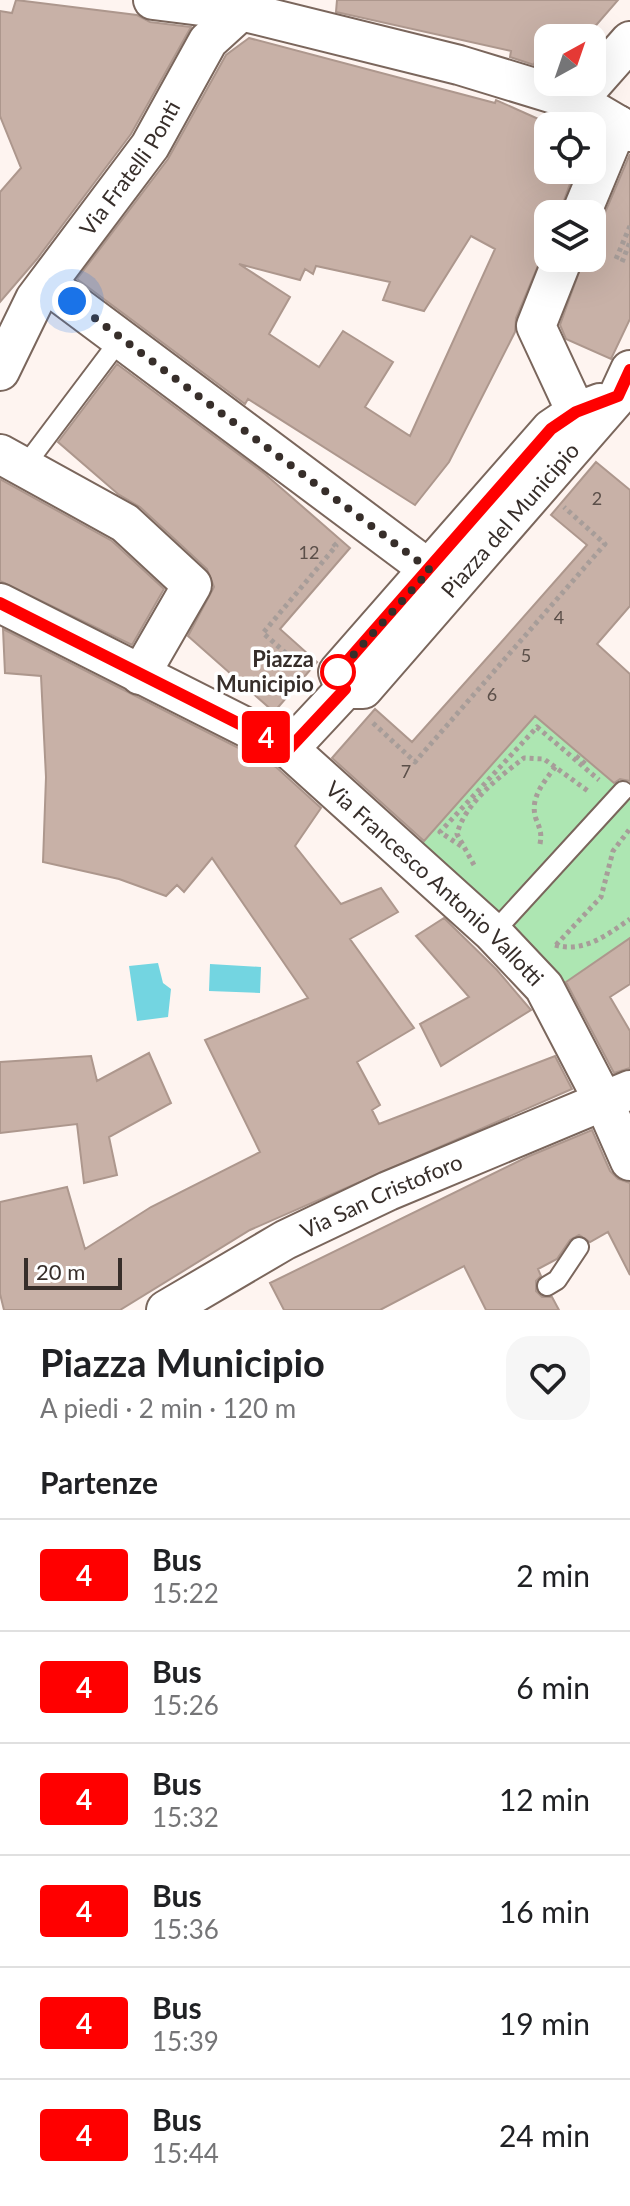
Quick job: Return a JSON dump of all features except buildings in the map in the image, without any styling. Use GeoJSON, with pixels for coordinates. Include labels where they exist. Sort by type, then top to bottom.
{"type":"FeatureCollection","features":[{"type":"Feature","properties":{"kind":"street"},"geometry":{"type":"LineString","coordinates":[[153,0],[241,11],[300,12],[577,101],[624,128],[588,200]]}},
{"type":"Feature","properties":{"kind":"street","name":"Via Fratelli Ponti"},"geometry":{"type":"LineString","coordinates":[[0,371],[29,309],[150,146],[208,41],[241,11]]}},
{"type":"Feature","properties":{"kind":"street"},"geometry":{"type":"LineString","coordinates":[[577,101],[630,41]]}},
{"type":"Feature","properties":{"kind":"street"},"geometry":{"type":"LineString","coordinates":[[557,272],[536,326],[576,412]]}},
{"type":"Feature","properties":{"kind":"street"},"geometry":{"type":"LineString","coordinates":[[47,284],[122,337],[430,570]]}},
{"type":"Feature","properties":{"kind":"street","name":"Piazza del Municipio"},"geometry":{"type":"LineString","coordinates":[[345,689],[338,672],[551,429],[576,412],[626,388]]}},
{"type":"Feature","properties":{"kind":"street","name":"Piazza del Municipio"},"geometry":{"type":"LineString","coordinates":[[289,749],[345,689],[363,689],[626,388]]}},
{"type":"Feature","properties":{"kind":"street"},"geometry":{"type":"LineString","coordinates":[[12,460],[125,523],[192,585],[140,675]]}},
{"type":"Feature","properties":{"kind":"street","name":"Via Francesco Antonio Vallotti"},"geometry":{"type":"LineString","coordinates":[[0,603],[289,749],[504,921],[617,1096],[630,1161]]}},
{"type":"Feature","properties":{"kind":"street","name":"Via San Cristoforo"},"geometry":{"type":"LineString","coordinates":[[166,1310],[285,1240],[525,1143],[617,1096]]}},
{"type":"Feature","properties":{"kind":"lane"},"geometry":{"type":"LineString","coordinates":[[12,460],[122,337]]}},
{"type":"Feature","properties":{"kind":"lane"},"geometry":{"type":"LineString","coordinates":[[504,921],[617,799]]}},
{"type":"Feature","properties":{"kind":"lane"},"geometry":{"type":"LineString","coordinates":[[547,1286],[557,1280],[579,1247]]}},
{"type":"Feature","properties":{"kind":"path"},"geometry":{"type":"LineString","coordinates":[[630,226],[619,260],[630,242]]}},
{"type":"Feature","properties":{"kind":"path"},"geometry":{"type":"LineString","coordinates":[[367,718],[415,762],[605,544],[560,504]]}},
{"type":"Feature","properties":{"kind":"path"},"geometry":{"type":"LineString","coordinates":[[308,672],[263,633],[336,546],[324,535]]}},
{"type":"Feature","properties":{"kind":"path"},"geometry":{"type":"LineString","coordinates":[[461,846],[440,832],[537,727],[617,799],[630,830],[613,851],[601,897],[556,945]]}},
{"type":"Feature","properties":{"kind":"path"},"geometry":{"type":"LineString","coordinates":[[567,752],[569,750],[588,766]]}},
{"type":"Feature","properties":{"kind":"path"},"geometry":{"type":"LineString","coordinates":[[476,868],[461,846],[457,834],[460,821],[506,772],[524,758],[544,759],[617,799]]}},
{"type":"Feature","properties":{"kind":"path"},"geometry":{"type":"LineString","coordinates":[[534,853],[541,841],[541,828],[534,804],[539,789],[556,766]]}},
{"type":"Feature","properties":{"kind":"path"},"geometry":{"type":"LineString","coordinates":[[504,921],[567,948],[596,942],[630,919]]}},
{"type":"Feature","properties":{"kind":"green space"},"geometry":{"type":"Polygon","coordinates":[[[535,716],[630,797],[630,938],[562,985],[420,845],[535,716]]]}},
{"type":"Feature","properties":{"kind":"water"},"geometry":{"type":"Polygon","coordinates":[[[158,963],[163,983],[171,989],[168,1017],[137,1021],[129,966],[158,963]]]}},
{"type":"Feature","properties":{"kind":"water"},"geometry":{"type":"Polygon","coordinates":[[[210,964],[261,967],[260,993],[209,991],[210,964]]]}},
{"type":"Feature","properties":{"kind":"bus line","name":"4"},"geometry":{"type":"LineString","coordinates":[[0,603],[289,749],[345,689],[338,672],[551,429],[576,412],[618,396],[630,370]]}},
{"type":"Feature","properties":{"kind":"place","name":"Piazza Municipio"},"geometry":{"type":"Point","coordinates":[338,672]}},
{"type":"Feature","properties":{"kind":"route"},"geometry":{"type":"LineString","coordinates":[[72,301],[430,570],[338,672]]}}]}
